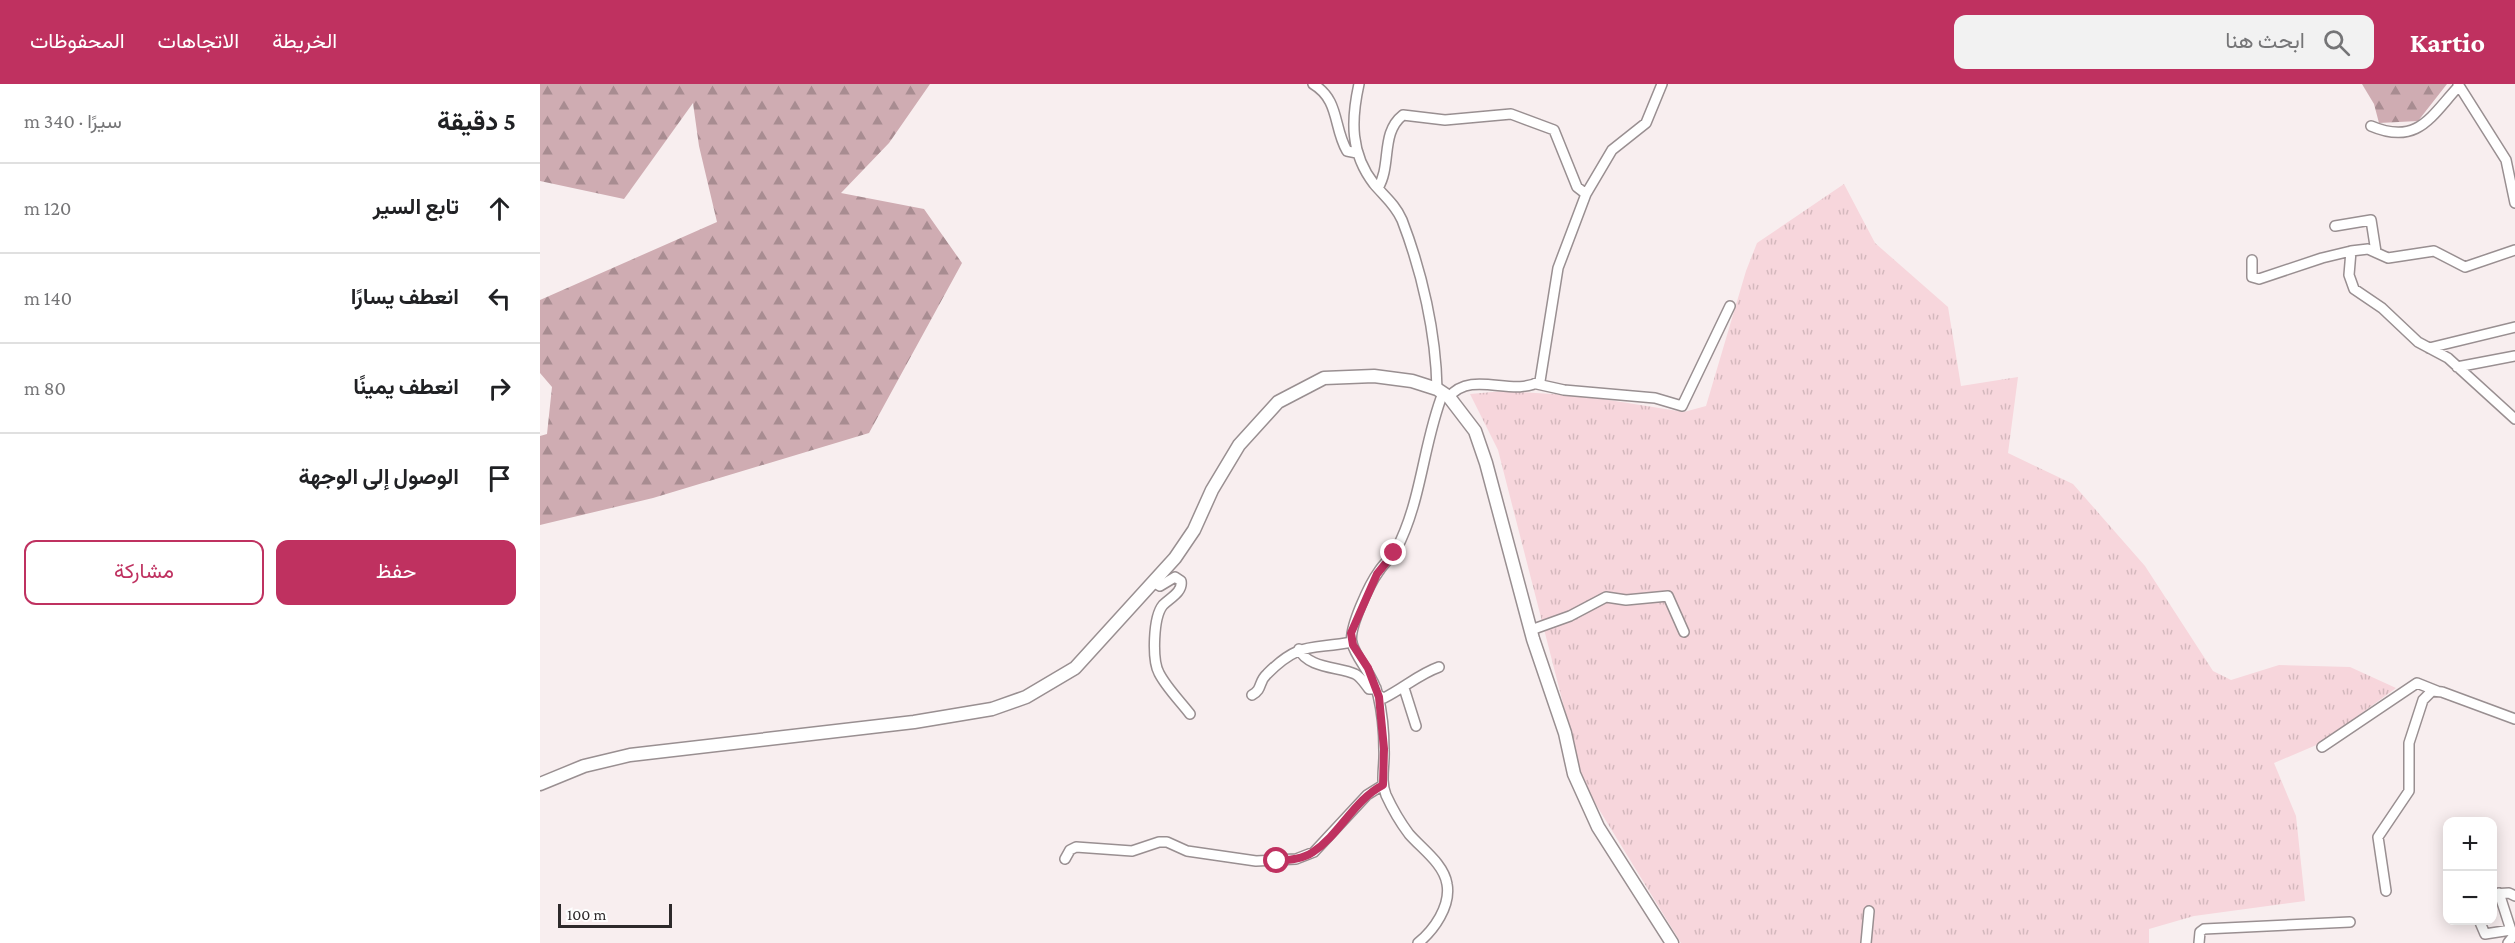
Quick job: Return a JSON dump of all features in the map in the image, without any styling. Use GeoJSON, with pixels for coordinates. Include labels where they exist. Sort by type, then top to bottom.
{"type":"FeatureCollection","features":[{"type":"Feature","properties":{"kind":"street"},"geometry":{"type":"LineString","coordinates":[[1313,84],[1322,89],[1332,101],[1347,151],[1357,153]]}},
{"type":"Feature","properties":{"kind":"street"},"geometry":{"type":"LineString","coordinates":[[1359,84],[1353,132],[1357,153],[1378,188],[1394,205],[1409,243],[1427,305],[1443,393],[1435,415],[1422,478],[1400,541],[1391,558],[1377,574],[1352,628],[1352,642],[1368,668],[1377,692],[1384,749],[1383,785],[1396,815],[1443,872],[1447,883],[1445,906],[1429,934],[1418,943]]}},
{"type":"Feature","properties":{"kind":"street"},"geometry":{"type":"LineString","coordinates":[[1537,384],[1541,379],[1558,268],[1586,194],[1612,150],[1646,123],[1662,84]]}},
{"type":"Feature","properties":{"kind":"street"},"geometry":{"type":"LineString","coordinates":[[2371,126],[2398,132],[2419,129],[2459,85],[2506,160],[2515,203]]}},
{"type":"Feature","properties":{"kind":"street"},"geometry":{"type":"LineString","coordinates":[[1378,188],[1384,176],[1387,141],[1404,115],[1445,120],[1507,114],[1554,130],[1577,187],[1586,194]]}},
{"type":"Feature","properties":{"kind":"street"},"geometry":{"type":"LineString","coordinates":[[2506,160],[2515,154]]}},
{"type":"Feature","properties":{"kind":"street"},"geometry":{"type":"LineString","coordinates":[[2335,226],[2371,220],[2376,252]]}},
{"type":"Feature","properties":{"kind":"street"},"geometry":{"type":"LineString","coordinates":[[2252,260],[2252,277],[2259,279],[2350,251],[2368,249],[2388,258],[2434,251],[2465,267],[2515,250]]}},
{"type":"Feature","properties":{"kind":"street"},"geometry":{"type":"LineString","coordinates":[[2350,251],[2349,275],[2354,289],[2382,308],[2407,334],[2441,353],[2515,419]]}},
{"type":"Feature","properties":{"kind":"street"},"geometry":{"type":"LineString","coordinates":[[1443,393],[1470,384],[1537,384],[1564,390],[1655,398],[1682,406],[1730,306]]}},
{"type":"Feature","properties":{"kind":"street"},"geometry":{"type":"LineString","coordinates":[[2429,348],[2515,327]]}},
{"type":"Feature","properties":{"kind":"street"},"geometry":{"type":"LineString","coordinates":[[2457,367],[2515,356]]}},
{"type":"Feature","properties":{"kind":"street"},"geometry":{"type":"LineString","coordinates":[[540,784],[584,766],[630,755],[914,722],[1011,704],[1076,668],[1154,582],[1190,537],[1212,490],[1239,445],[1278,402],[1312,382],[1336,377],[1398,378],[1443,393],[1470,422],[1479,442],[1531,630],[1583,794],[1598,827],[1672,943]]}},
{"type":"Feature","properties":{"kind":"street"},"geometry":{"type":"LineString","coordinates":[[1154,582],[1160,586],[1175,576],[1181,581],[1179,591],[1159,610],[1155,624],[1156,664],[1160,676],[1190,714]]}},
{"type":"Feature","properties":{"kind":"street"},"geometry":{"type":"LineString","coordinates":[[1531,630],[1570,616],[1606,597],[1626,600],[1662,594],[1668,596],[1671,601],[1684,632]]}},
{"type":"Feature","properties":{"kind":"street"},"geometry":{"type":"LineString","coordinates":[[1252,695],[1260,689],[1264,676],[1287,654],[1299,649],[1352,642]]}},
{"type":"Feature","properties":{"kind":"street"},"geometry":{"type":"LineString","coordinates":[[1299,649],[1301,654],[1330,669],[1353,674],[1369,689],[1384,698],[1404,688],[1421,673],[1439,667]]}},
{"type":"Feature","properties":{"kind":"street"},"geometry":{"type":"LineString","coordinates":[[2322,747],[2417,683],[2515,719]]}},
{"type":"Feature","properties":{"kind":"street"},"geometry":{"type":"LineString","coordinates":[[1404,688],[1416,726]]}},
{"type":"Feature","properties":{"kind":"street"},"geometry":{"type":"LineString","coordinates":[[2385,891],[2378,837],[2409,791],[2409,743],[2425,697],[2437,691]]}},
{"type":"Feature","properties":{"kind":"street"},"geometry":{"type":"LineString","coordinates":[[1065,859],[1070,850],[1076,847],[1132,851],[1159,842],[1174,844],[1187,851],[1256,861],[1296,859],[1314,852],[1367,795],[1383,785]]}},
{"type":"Feature","properties":{"kind":"street"},"geometry":{"type":"LineString","coordinates":[[2497,894],[2515,896]]}},
{"type":"Feature","properties":{"kind":"street"},"geometry":{"type":"LineString","coordinates":[[2481,925],[2485,934],[2513,934],[2497,896]]}},
{"type":"Feature","properties":{"kind":"street"},"geometry":{"type":"LineString","coordinates":[[1866,943],[1869,911]]}},
{"type":"Feature","properties":{"kind":"street"},"geometry":{"type":"LineString","coordinates":[[2199,943],[2200,933],[2204,929],[2350,922]]}},
{"type":"Feature","properties":{"kind":"green space"},"geometry":{"type":"Polygon","coordinates":[[[540,84],[930,84],[889,143],[841,193],[924,209],[962,263],[869,433],[653,498],[540,525],[540,436],[547,434],[552,387],[540,373],[540,300],[717,222],[699,146],[693,103],[624,199],[540,181],[540,84]]]}},
{"type":"Feature","properties":{"kind":"green space"},"geometry":{"type":"Polygon","coordinates":[[[2362,84],[2447,84],[2418,121],[2379,123],[2374,104],[2362,84]]]}},
{"type":"Feature","properties":{"kind":"green space"},"geometry":{"type":"Polygon","coordinates":[[[1844,184],[1875,243],[1948,307],[1961,386],[2018,377],[2008,453],[2073,484],[2145,566],[2213,671],[2231,680],[2279,665],[2350,667],[2396,688],[2321,743],[2274,763],[2296,816],[2305,901],[2194,916],[2149,929],[2149,943],[1681,943],[1584,785],[1498,450],[1470,394],[1504,391],[1584,396],[1684,412],[1706,406],[1746,271],[1757,243],[1844,184]]]}},
{"type":"Feature","properties":{"kind":"route"},"geometry":{"type":"LineString","coordinates":[[1277,861],[1296,859],[1314,852],[1367,795],[1383,785],[1384,749],[1379,697],[1368,668],[1353,645],[1351,633],[1377,574],[1394,553]]}}]}
